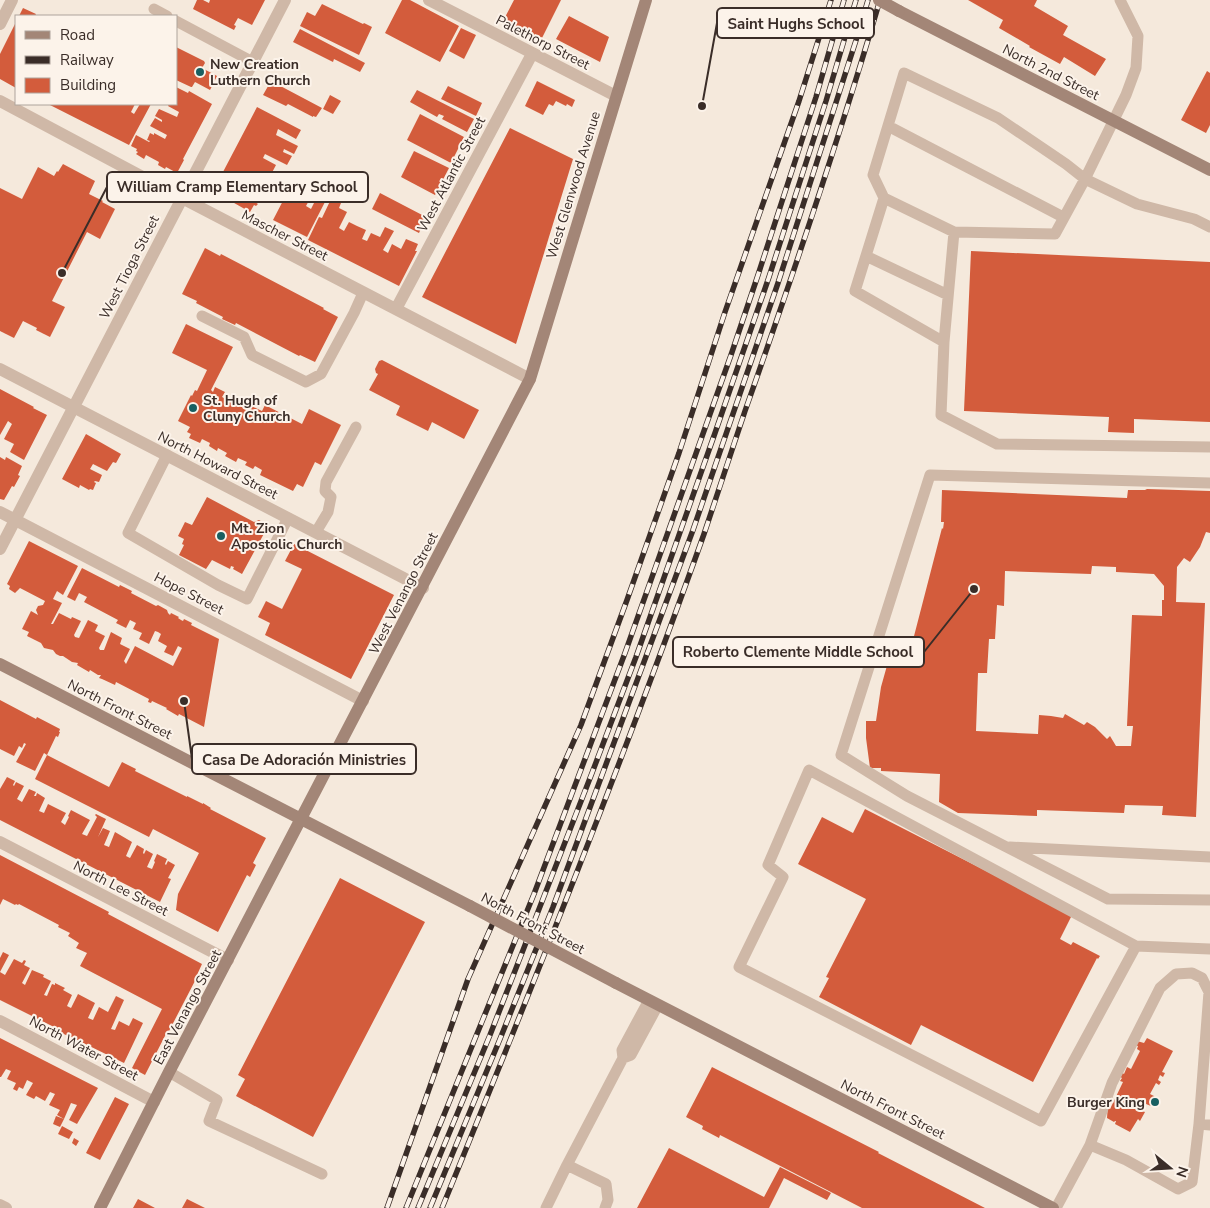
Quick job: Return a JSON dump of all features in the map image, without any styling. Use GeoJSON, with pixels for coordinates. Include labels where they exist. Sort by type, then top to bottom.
{"type":"FeatureCollection","features":[{"type":"Feature","properties":{"kind":"street"},"geometry":{"type":"LineString","coordinates":[[0,24],[12,0]]}},
{"type":"Feature","properties":{"kind":"street","name":"West Tioga Street"},"geometry":{"type":"LineString","coordinates":[[0,549],[286,0]]}},
{"type":"Feature","properties":{"kind":"street","name":"Palethorp Street"},"geometry":{"type":"LineString","coordinates":[[429,0],[616,96]]}},
{"type":"Feature","properties":{"kind":"street","name":"West Glenwood Avenue"},"geometry":{"type":"LineString","coordinates":[[530,379],[646,0]]}},
{"type":"Feature","properties":{"kind":"street","name":"North 2nd Street"},"geometry":{"type":"LineString","coordinates":[[879,0],[1210,170]]}},
{"type":"Feature","properties":{"kind":"street","name":"West Atlantic Street"},"geometry":{"type":"LineString","coordinates":[[396,309],[532,54]]}},
{"type":"Feature","properties":{"kind":"street","name":"Mascher Street"},"geometry":{"type":"LineString","coordinates":[[0,101],[530,379]]}},
{"type":"Feature","properties":{"kind":"street","name":"North Howard Street"},"geometry":{"type":"LineString","coordinates":[[0,369],[423,588]]}},
{"type":"Feature","properties":{"kind":"street","name":"West Venango Street"},"geometry":{"type":"LineString","coordinates":[[300,820],[423,588],[530,379]]}},
{"type":"Feature","properties":{"kind":"street","name":"Hope Street"},"geometry":{"type":"LineString","coordinates":[[0,512],[363,701]]}},
{"type":"Feature","properties":{"kind":"street","name":"North Front Street"},"geometry":{"type":"LineString","coordinates":[[0,664],[1052,1208]]}},
{"type":"Feature","properties":{"kind":"street","name":"East Venango Street"},"geometry":{"type":"LineString","coordinates":[[100,1208],[300,820]]}},
{"type":"Feature","properties":{"kind":"street","name":"North Lee Street"},"geometry":{"type":"LineString","coordinates":[[0,842],[228,960]]}},
{"type":"Feature","properties":{"kind":"street","name":"North Water Street"},"geometry":{"type":"LineString","coordinates":[[0,1021],[154,1102]]}},
{"type":"Feature","properties":{"kind":"street"},"geometry":{"type":"LineString","coordinates":[[0,1205],[6,1208]]}},
{"type":"Feature","properties":{"kind":"lane"},"geometry":{"type":"LineString","coordinates":[[1120,0],[1138,36],[1136,68],[1126,95],[1085,179],[1063,217],[1056,234],[954,232],[884,198],[873,175],[904,74],[998,118],[1085,179],[1137,204],[1194,219],[1210,227]]}},
{"type":"Feature","properties":{"kind":"lane"},"geometry":{"type":"LineString","coordinates":[[154,9],[165,15]]}},
{"type":"Feature","properties":{"kind":"lane"},"geometry":{"type":"LineString","coordinates":[[178,22],[253,62]]}},
{"type":"Feature","properties":{"kind":"lane"},"geometry":{"type":"LineString","coordinates":[[888,126],[1063,217]]}},
{"type":"Feature","properties":{"kind":"lane"},"geometry":{"type":"LineString","coordinates":[[884,198],[855,291],[944,342]]}},
{"type":"Feature","properties":{"kind":"lane"},"geometry":{"type":"LineString","coordinates":[[954,232],[944,342],[941,416],[997,444],[1210,447]]}},
{"type":"Feature","properties":{"kind":"lane"},"geometry":{"type":"LineString","coordinates":[[866,256],[948,296]]}},
{"type":"Feature","properties":{"kind":"lane"},"geometry":{"type":"LineString","coordinates":[[202,316],[244,337],[252,356],[306,382],[321,374],[364,293]]}},
{"type":"Feature","properties":{"kind":"lane"},"geometry":{"type":"LineString","coordinates":[[316,532],[328,512],[332,497],[325,491],[326,482],[356,427]]}},
{"type":"Feature","properties":{"kind":"lane"},"geometry":{"type":"LineString","coordinates":[[167,455],[128,533],[218,585],[246,599],[288,518]]}},
{"type":"Feature","properties":{"kind":"lane"},"geometry":{"type":"LineString","coordinates":[[1210,483],[930,475],[841,755],[907,796],[1108,899],[1210,900]]}},
{"type":"Feature","properties":{"kind":"lane"},"geometry":{"type":"LineString","coordinates":[[1136,946],[1041,1121],[739,967],[783,877],[768,865],[809,770],[1136,946],[1210,949]]}},
{"type":"Feature","properties":{"kind":"lane"},"geometry":{"type":"LineString","coordinates":[[1006,847],[1210,857]]}},
{"type":"Feature","properties":{"kind":"lane"},"geometry":{"type":"LineString","coordinates":[[1056,1208],[1090,1145],[1112,1083],[1160,988],[1176,974],[1192,973],[1202,978],[1209,992],[1204,1124],[1192,1182],[1178,1189],[1126,1160],[1090,1145]]}},
{"type":"Feature","properties":{"kind":"lane"},"geometry":{"type":"LineString","coordinates":[[546,1208],[622,1058],[622,1050],[653,1002]]}},
{"type":"Feature","properties":{"kind":"lane"},"geometry":{"type":"LineString","coordinates":[[170,1072],[217,1100],[209,1121],[322,1174]]}},
{"type":"Feature","properties":{"kind":"lane"},"geometry":{"type":"LineString","coordinates":[[567,1165],[606,1184],[608,1200],[605,1208]]}},
{"type":"Feature","properties":{"kind":"building"},"geometry":{"type":"Polygon","coordinates":[[[197,0],[209,3],[210,0],[265,0],[252,25],[238,18],[234,25],[236,26],[234,30],[193,9],[197,0]]]}},
{"type":"Feature","properties":{"kind":"building"},"geometry":{"type":"Polygon","coordinates":[[[402,0],[410,0],[459,26],[440,62],[385,33],[402,0]]]}},
{"type":"Feature","properties":{"kind":"building"},"geometry":{"type":"Polygon","coordinates":[[[514,0],[561,0],[542,38],[503,21],[514,0]]]}},
{"type":"Feature","properties":{"kind":"building"},"geometry":{"type":"Polygon","coordinates":[[[968,0],[1037,0],[1034,6],[1068,26],[1063,35],[1106,59],[1095,76],[1064,57],[1060,64],[999,28],[1003,20],[968,0]]]}},
{"type":"Feature","properties":{"kind":"building"},"geometry":{"type":"Polygon","coordinates":[[[322,4],[372,27],[359,55],[300,26],[307,12],[315,16],[322,4]]]}},
{"type":"Feature","properties":{"kind":"building"},"geometry":{"type":"Polygon","coordinates":[[[23,8],[36,14],[36,15],[20,15],[23,8]]]}},
{"type":"Feature","properties":{"kind":"building"},"geometry":{"type":"Polygon","coordinates":[[[569,16],[609,37],[600,62],[556,39],[569,16]]]}},
{"type":"Feature","properties":{"kind":"building"},"geometry":{"type":"Polygon","coordinates":[[[15,24],[15,87],[0,79],[0,54],[15,24]]]}},
{"type":"Feature","properties":{"kind":"building"},"geometry":{"type":"Polygon","coordinates":[[[461,28],[476,35],[464,59],[449,51],[461,28]]]}},
{"type":"Feature","properties":{"kind":"building"},"geometry":{"type":"Polygon","coordinates":[[[300,29],[365,63],[360,72],[334,59],[333,62],[293,42],[300,29]]]}},
{"type":"Feature","properties":{"kind":"building"},"geometry":{"type":"Polygon","coordinates":[[[178,48],[204,61],[205,63],[202,68],[217,76],[210,90],[195,82],[191,87],[178,81],[178,48]]]}},
{"type":"Feature","properties":{"kind":"building"},"geometry":{"type":"Polygon","coordinates":[[[1207,71],[1210,73],[1210,125],[1206,133],[1181,120],[1207,71]]]}},
{"type":"Feature","properties":{"kind":"building"},"geometry":{"type":"Polygon","coordinates":[[[271,81],[322,108],[316,117],[313,117],[288,104],[286,106],[263,95],[271,81]]]}},
{"type":"Feature","properties":{"kind":"building"},"geometry":{"type":"Polygon","coordinates":[[[537,81],[575,100],[572,107],[556,101],[553,106],[549,104],[543,115],[525,106],[537,81]]]}},
{"type":"Feature","properties":{"kind":"building"},"geometry":{"type":"Polygon","coordinates":[[[448,86],[482,103],[476,116],[441,99],[448,86]]]}},
{"type":"Feature","properties":{"kind":"building"},"geometry":{"type":"Polygon","coordinates":[[[178,88],[188,93],[189,91],[212,104],[177,173],[158,165],[159,162],[146,155],[144,159],[136,154],[138,152],[136,151],[137,149],[131,146],[136,135],[149,142],[147,140],[150,133],[165,139],[167,135],[150,126],[155,118],[162,122],[162,120],[155,116],[159,109],[177,117],[179,112],[168,106],[178,105],[178,88]]]}},
{"type":"Feature","properties":{"kind":"building"},"geometry":{"type":"Polygon","coordinates":[[[417,90],[474,119],[467,132],[442,119],[444,116],[439,114],[437,117],[410,102],[417,90]]]}},
{"type":"Feature","properties":{"kind":"building"},"geometry":{"type":"Polygon","coordinates":[[[330,95],[341,101],[333,114],[323,109],[330,95]]]}},
{"type":"Feature","properties":{"kind":"building"},"geometry":{"type":"Polygon","coordinates":[[[50,105],[134,105],[131,112],[134,114],[139,105],[150,105],[129,145],[50,105]]]}},
{"type":"Feature","properties":{"kind":"building"},"geometry":{"type":"Polygon","coordinates":[[[257,107],[301,130],[296,139],[278,129],[276,135],[298,146],[294,154],[284,149],[283,152],[292,156],[287,165],[265,154],[263,158],[276,165],[266,184],[254,177],[251,181],[267,190],[262,200],[258,198],[255,202],[258,204],[254,205],[250,212],[213,191],[257,107]]]}},
{"type":"Feature","properties":{"kind":"building"},"geometry":{"type":"Polygon","coordinates":[[[420,114],[464,137],[451,163],[407,140],[420,114]]]}},
{"type":"Feature","properties":{"kind":"building"},"geometry":{"type":"Polygon","coordinates":[[[510,128],[573,159],[516,344],[422,297],[510,128]]]}},
{"type":"Feature","properties":{"kind":"building"},"geometry":{"type":"Polygon","coordinates":[[[414,151],[449,168],[435,195],[401,177],[414,151]]]}},
{"type":"Feature","properties":{"kind":"building"},"geometry":{"type":"Polygon","coordinates":[[[63,164],[95,181],[89,194],[115,209],[100,239],[87,232],[52,301],[65,307],[50,337],[23,321],[14,338],[0,331],[0,188],[22,199],[38,167],[54,176],[63,164]]]}},
{"type":"Feature","properties":{"kind":"building"},"geometry":{"type":"Polygon","coordinates":[[[298,178],[307,182],[304,188],[313,193],[306,206],[311,209],[323,185],[331,189],[307,237],[273,220],[286,195],[289,196],[298,178]]]}},
{"type":"Feature","properties":{"kind":"building"},"geometry":{"type":"Polygon","coordinates":[[[380,193],[426,217],[419,233],[372,209],[380,193]]]}},
{"type":"Feature","properties":{"kind":"building"},"geometry":{"type":"Polygon","coordinates":[[[331,199],[341,203],[339,208],[347,212],[339,228],[344,231],[349,222],[366,230],[362,239],[367,241],[371,233],[380,237],[385,227],[394,231],[383,250],[388,253],[392,244],[401,249],[406,239],[418,244],[415,251],[417,251],[399,286],[308,240],[319,217],[322,218],[331,199]]]}},
{"type":"Feature","properties":{"kind":"building"},"geometry":{"type":"Polygon","coordinates":[[[205,248],[220,256],[221,254],[338,317],[315,362],[299,356],[236,323],[235,325],[222,319],[223,317],[182,294],[205,248]]]}},
{"type":"Feature","properties":{"kind":"building"},"geometry":{"type":"Polygon","coordinates":[[[971,251],[1210,262],[1210,422],[1134,419],[1134,433],[1108,432],[1109,417],[964,411],[971,251]]]}},
{"type":"Feature","properties":{"kind":"building"},"geometry":{"type":"Polygon","coordinates":[[[186,324],[233,347],[211,390],[213,392],[215,387],[225,392],[222,397],[232,402],[233,399],[241,403],[240,406],[249,410],[251,406],[262,411],[265,405],[302,424],[309,409],[341,425],[321,465],[315,462],[303,487],[297,484],[293,491],[260,475],[262,470],[255,466],[253,469],[245,465],[247,462],[238,458],[236,462],[225,456],[227,453],[218,448],[217,451],[209,446],[210,443],[202,439],[200,443],[189,438],[191,434],[187,432],[190,427],[178,421],[191,395],[195,390],[197,391],[207,370],[172,353],[186,324]]]}},
{"type":"Feature","properties":{"kind":"building"},"geometry":{"type":"Polygon","coordinates":[[[382,360],[479,410],[464,439],[432,422],[428,431],[396,415],[400,406],[369,390],[378,374],[375,369],[379,361],[382,360]]]}},
{"type":"Feature","properties":{"kind":"building"},"geometry":{"type":"Polygon","coordinates":[[[0,389],[47,415],[24,460],[10,452],[14,444],[4,439],[12,424],[8,421],[0,435],[0,389]]]}},
{"type":"Feature","properties":{"kind":"building"},"geometry":{"type":"Polygon","coordinates":[[[86,434],[121,454],[116,463],[113,462],[107,471],[93,464],[90,469],[102,475],[99,482],[94,482],[96,483],[93,490],[80,485],[79,488],[62,479],[86,434]]]}},
{"type":"Feature","properties":{"kind":"building"},"geometry":{"type":"Polygon","coordinates":[[[0,457],[5,460],[6,457],[22,466],[18,475],[20,476],[4,500],[0,499],[0,457]]]}},
{"type":"Feature","properties":{"kind":"building"},"geometry":{"type":"Polygon","coordinates":[[[942,490],[1127,498],[1128,490],[1210,491],[1210,533],[1206,532],[1200,547],[1190,562],[1184,558],[1177,567],[1176,602],[1205,603],[1196,817],[1162,815],[1163,806],[1125,805],[1124,813],[1037,810],[1037,816],[958,813],[939,802],[940,774],[881,771],[881,768],[870,768],[866,721],[876,721],[881,687],[888,662],[906,667],[943,529],[944,522],[941,522],[942,490]],[[1092,566],[1091,574],[1005,571],[1004,606],[997,605],[995,639],[989,639],[987,673],[978,673],[976,731],[1038,734],[1039,715],[1063,718],[1065,714],[1084,725],[1087,722],[1107,739],[1110,736],[1116,746],[1131,746],[1133,726],[1127,726],[1132,615],[1162,616],[1164,586],[1154,574],[1116,572],[1116,567],[1092,566]]]}},
{"type":"Feature","properties":{"kind":"building"},"geometry":{"type":"Polygon","coordinates":[[[207,497],[254,522],[259,520],[267,528],[242,574],[233,569],[234,567],[231,566],[230,569],[212,560],[206,569],[179,555],[184,545],[182,544],[184,539],[178,536],[185,522],[192,525],[207,497]]]}},
{"type":"Feature","properties":{"kind":"building"},"geometry":{"type":"Polygon","coordinates":[[[29,541],[78,566],[63,595],[57,591],[53,599],[62,603],[51,624],[53,624],[59,613],[71,619],[72,617],[81,621],[74,635],[79,638],[88,620],[98,625],[95,631],[105,636],[99,648],[100,650],[104,650],[111,632],[122,638],[120,644],[130,649],[124,661],[126,664],[135,646],[173,666],[182,648],[178,646],[173,656],[164,652],[167,646],[158,641],[161,634],[158,632],[155,631],[149,644],[139,639],[142,633],[133,629],[136,623],[130,620],[126,628],[116,623],[118,620],[84,602],[87,597],[79,593],[75,601],[67,597],[82,568],[119,587],[120,585],[132,591],[131,593],[167,610],[170,615],[171,613],[183,621],[184,619],[192,623],[191,625],[219,639],[204,727],[179,714],[178,716],[152,701],[151,703],[148,702],[149,699],[116,682],[115,685],[99,678],[101,675],[90,670],[89,672],[77,665],[78,663],[56,654],[53,650],[44,648],[41,643],[27,636],[29,632],[22,629],[31,611],[38,615],[36,610],[38,606],[43,605],[45,601],[20,588],[15,593],[9,589],[10,586],[7,584],[29,541]]]}},
{"type":"Feature","properties":{"kind":"building"},"geometry":{"type":"Polygon","coordinates":[[[294,544],[394,595],[351,679],[265,635],[270,623],[258,617],[266,601],[282,609],[302,569],[285,561],[294,544]]]}},
{"type":"Feature","properties":{"kind":"building"},"geometry":{"type":"Polygon","coordinates":[[[0,700],[60,729],[58,737],[56,736],[47,755],[44,753],[35,771],[16,762],[26,744],[24,743],[22,748],[19,746],[14,756],[0,749],[0,700]]]}},
{"type":"Feature","properties":{"kind":"building"},"geometry":{"type":"Polygon","coordinates":[[[47,755],[109,787],[122,762],[136,769],[135,771],[203,803],[210,809],[266,838],[253,863],[256,865],[250,877],[247,875],[218,932],[176,910],[178,894],[199,853],[153,829],[149,837],[35,779],[47,755]]]}},
{"type":"Feature","properties":{"kind":"building"},"geometry":{"type":"Polygon","coordinates":[[[7,777],[15,781],[14,786],[16,782],[24,786],[17,799],[22,802],[29,789],[36,792],[34,796],[37,793],[45,798],[39,811],[44,813],[48,804],[66,813],[61,822],[65,825],[71,810],[90,820],[82,834],[87,836],[97,817],[96,814],[106,819],[98,837],[103,828],[110,831],[104,845],[109,847],[115,832],[132,842],[126,856],[130,858],[137,845],[144,849],[144,854],[146,850],[153,854],[147,867],[152,869],[157,854],[167,859],[166,865],[168,861],[175,865],[168,878],[171,879],[160,902],[0,820],[0,789],[7,777]]]}},
{"type":"Feature","properties":{"kind":"building"},"geometry":{"type":"Polygon","coordinates":[[[865,809],[1072,915],[1060,939],[1071,945],[1073,942],[1100,956],[1097,958],[1033,1082],[921,1025],[911,1045],[819,997],[829,978],[826,977],[866,899],[798,864],[822,817],[853,833],[865,809]]]}},
{"type":"Feature","properties":{"kind":"building"},"geometry":{"type":"Polygon","coordinates":[[[0,855],[109,912],[108,914],[202,964],[145,1075],[132,1068],[162,1009],[80,966],[87,953],[76,948],[79,943],[68,936],[70,933],[58,927],[59,925],[19,904],[15,905],[3,899],[0,905],[0,855]]]}},
{"type":"Feature","properties":{"kind":"building"},"geometry":{"type":"Polygon","coordinates":[[[340,878],[425,922],[313,1137],[236,1096],[245,1079],[238,1075],[340,878]]]}},
{"type":"Feature","properties":{"kind":"building"},"geometry":{"type":"Polygon","coordinates":[[[3,952],[9,955],[0,972],[0,958],[3,952]]]}},
{"type":"Feature","properties":{"kind":"building"},"geometry":{"type":"Polygon","coordinates":[[[14,959],[22,963],[24,960],[26,961],[24,965],[30,968],[22,983],[25,985],[32,970],[44,975],[43,977],[51,981],[44,995],[47,996],[52,984],[55,985],[55,983],[65,988],[63,990],[72,995],[67,1006],[71,1008],[78,994],[95,1003],[88,1018],[93,1020],[99,1007],[108,1012],[116,996],[124,1000],[111,1029],[115,1030],[119,1021],[129,1026],[133,1018],[143,1023],[124,1063],[57,1031],[58,1029],[0,1000],[0,972],[5,975],[14,959]]]}},
{"type":"Feature","properties":{"kind":"building"},"geometry":{"type":"Polygon","coordinates":[[[0,1038],[98,1088],[77,1124],[69,1120],[77,1105],[71,1103],[64,1119],[57,1115],[60,1110],[49,1105],[55,1094],[50,1092],[45,1101],[36,1096],[34,1099],[26,1095],[33,1083],[27,1080],[23,1089],[19,1087],[17,1091],[13,1089],[16,1083],[7,1079],[11,1071],[6,1069],[0,1077],[0,1038]]]}},
{"type":"Feature","properties":{"kind":"building"},"geometry":{"type":"Polygon","coordinates":[[[1147,1038],[1173,1051],[1162,1072],[1165,1073],[1163,1077],[1160,1075],[1158,1080],[1161,1082],[1159,1085],[1156,1083],[1150,1094],[1156,1097],[1151,1106],[1146,1104],[1142,1111],[1145,1112],[1140,1121],[1138,1119],[1130,1132],[1115,1124],[1116,1121],[1114,1122],[1107,1118],[1108,1105],[1111,1107],[1123,1082],[1120,1081],[1122,1078],[1119,1076],[1121,1072],[1124,1074],[1127,1067],[1131,1069],[1140,1051],[1137,1049],[1138,1046],[1135,1045],[1137,1041],[1144,1043],[1147,1038]]]}},
{"type":"Feature","properties":{"kind":"building"},"geometry":{"type":"Polygon","coordinates":[[[712,1067],[985,1208],[862,1208],[720,1135],[719,1138],[702,1129],[703,1126],[686,1117],[712,1067]]]}},
{"type":"Feature","properties":{"kind":"building"},"geometry":{"type":"Polygon","coordinates":[[[115,1097],[129,1104],[100,1160],[86,1153],[115,1097]]]}},
{"type":"Feature","properties":{"kind":"building"},"geometry":{"type":"Polygon","coordinates":[[[56,1116],[64,1119],[60,1127],[53,1124],[56,1116]]]}},
{"type":"Feature","properties":{"kind":"building"},"geometry":{"type":"Polygon","coordinates":[[[62,1126],[73,1132],[69,1139],[58,1134],[62,1126]]]}},
{"type":"Feature","properties":{"kind":"building"},"geometry":{"type":"Polygon","coordinates":[[[74,1138],[79,1141],[76,1146],[72,1143],[74,1138]]]}},
{"type":"Feature","properties":{"kind":"building"},"geometry":{"type":"Polygon","coordinates":[[[669,1148],[764,1197],[780,1167],[831,1193],[827,1200],[784,1178],[769,1208],[637,1208],[669,1148]]]}},
{"type":"Feature","properties":{"kind":"building"},"geometry":{"type":"Polygon","coordinates":[[[138,1199],[155,1208],[133,1208],[138,1199]]]}},
{"type":"Feature","properties":{"kind":"building"},"geometry":{"type":"Polygon","coordinates":[[[187,1199],[205,1208],[182,1208],[187,1199]]]}},
{"type":"Feature","properties":{"kind":"railway"},"geometry":{"type":"LineString","coordinates":[[387,1208],[468,979],[581,725],[627,600],[799,101],[831,0]]}},
{"type":"Feature","properties":{"kind":"railway"},"geometry":{"type":"LineString","coordinates":[[406,1208],[534,894],[625,653],[758,275],[816,97],[844,0]]}},
{"type":"Feature","properties":{"kind":"railway"},"geometry":{"type":"LineString","coordinates":[[418,1208],[490,1035],[636,657],[769,277],[826,101],[856,0]]}},
{"type":"Feature","properties":{"kind":"railway"},"geometry":{"type":"LineString","coordinates":[[430,1208],[553,907],[693,530],[778,283],[868,0]]}},
{"type":"Feature","properties":{"kind":"railway"},"geometry":{"type":"LineString","coordinates":[[442,1208],[577,872],[642,704],[704,534],[815,207],[880,0]]}},
{"type":"Feature","properties":{"kind":"place","name":"New Creation Luthern Church"},"geometry":{"type":"Point","coordinates":[200,72]}},
{"type":"Feature","properties":{"kind":"place","name":"Saint Hughs School"},"geometry":{"type":"Point","coordinates":[702,106]}},
{"type":"Feature","properties":{"kind":"place","name":"William Cramp Elementary School"},"geometry":{"type":"Point","coordinates":[62,273]}},
{"type":"Feature","properties":{"kind":"place","name":"St. Hugh of Cluny Church"},"geometry":{"type":"Point","coordinates":[193,408]}},
{"type":"Feature","properties":{"kind":"place","name":"Mt. Zion Apostolic Church"},"geometry":{"type":"Point","coordinates":[221,536]}},
{"type":"Feature","properties":{"kind":"place","name":"Roberto Clemente Middle School"},"geometry":{"type":"Point","coordinates":[974,589]}},
{"type":"Feature","properties":{"kind":"place","name":"Casa De Adoración Ministries"},"geometry":{"type":"Point","coordinates":[184,701]}},
{"type":"Feature","properties":{"kind":"place","name":"Burger King"},"geometry":{"type":"Point","coordinates":[1155,1102]}}]}
